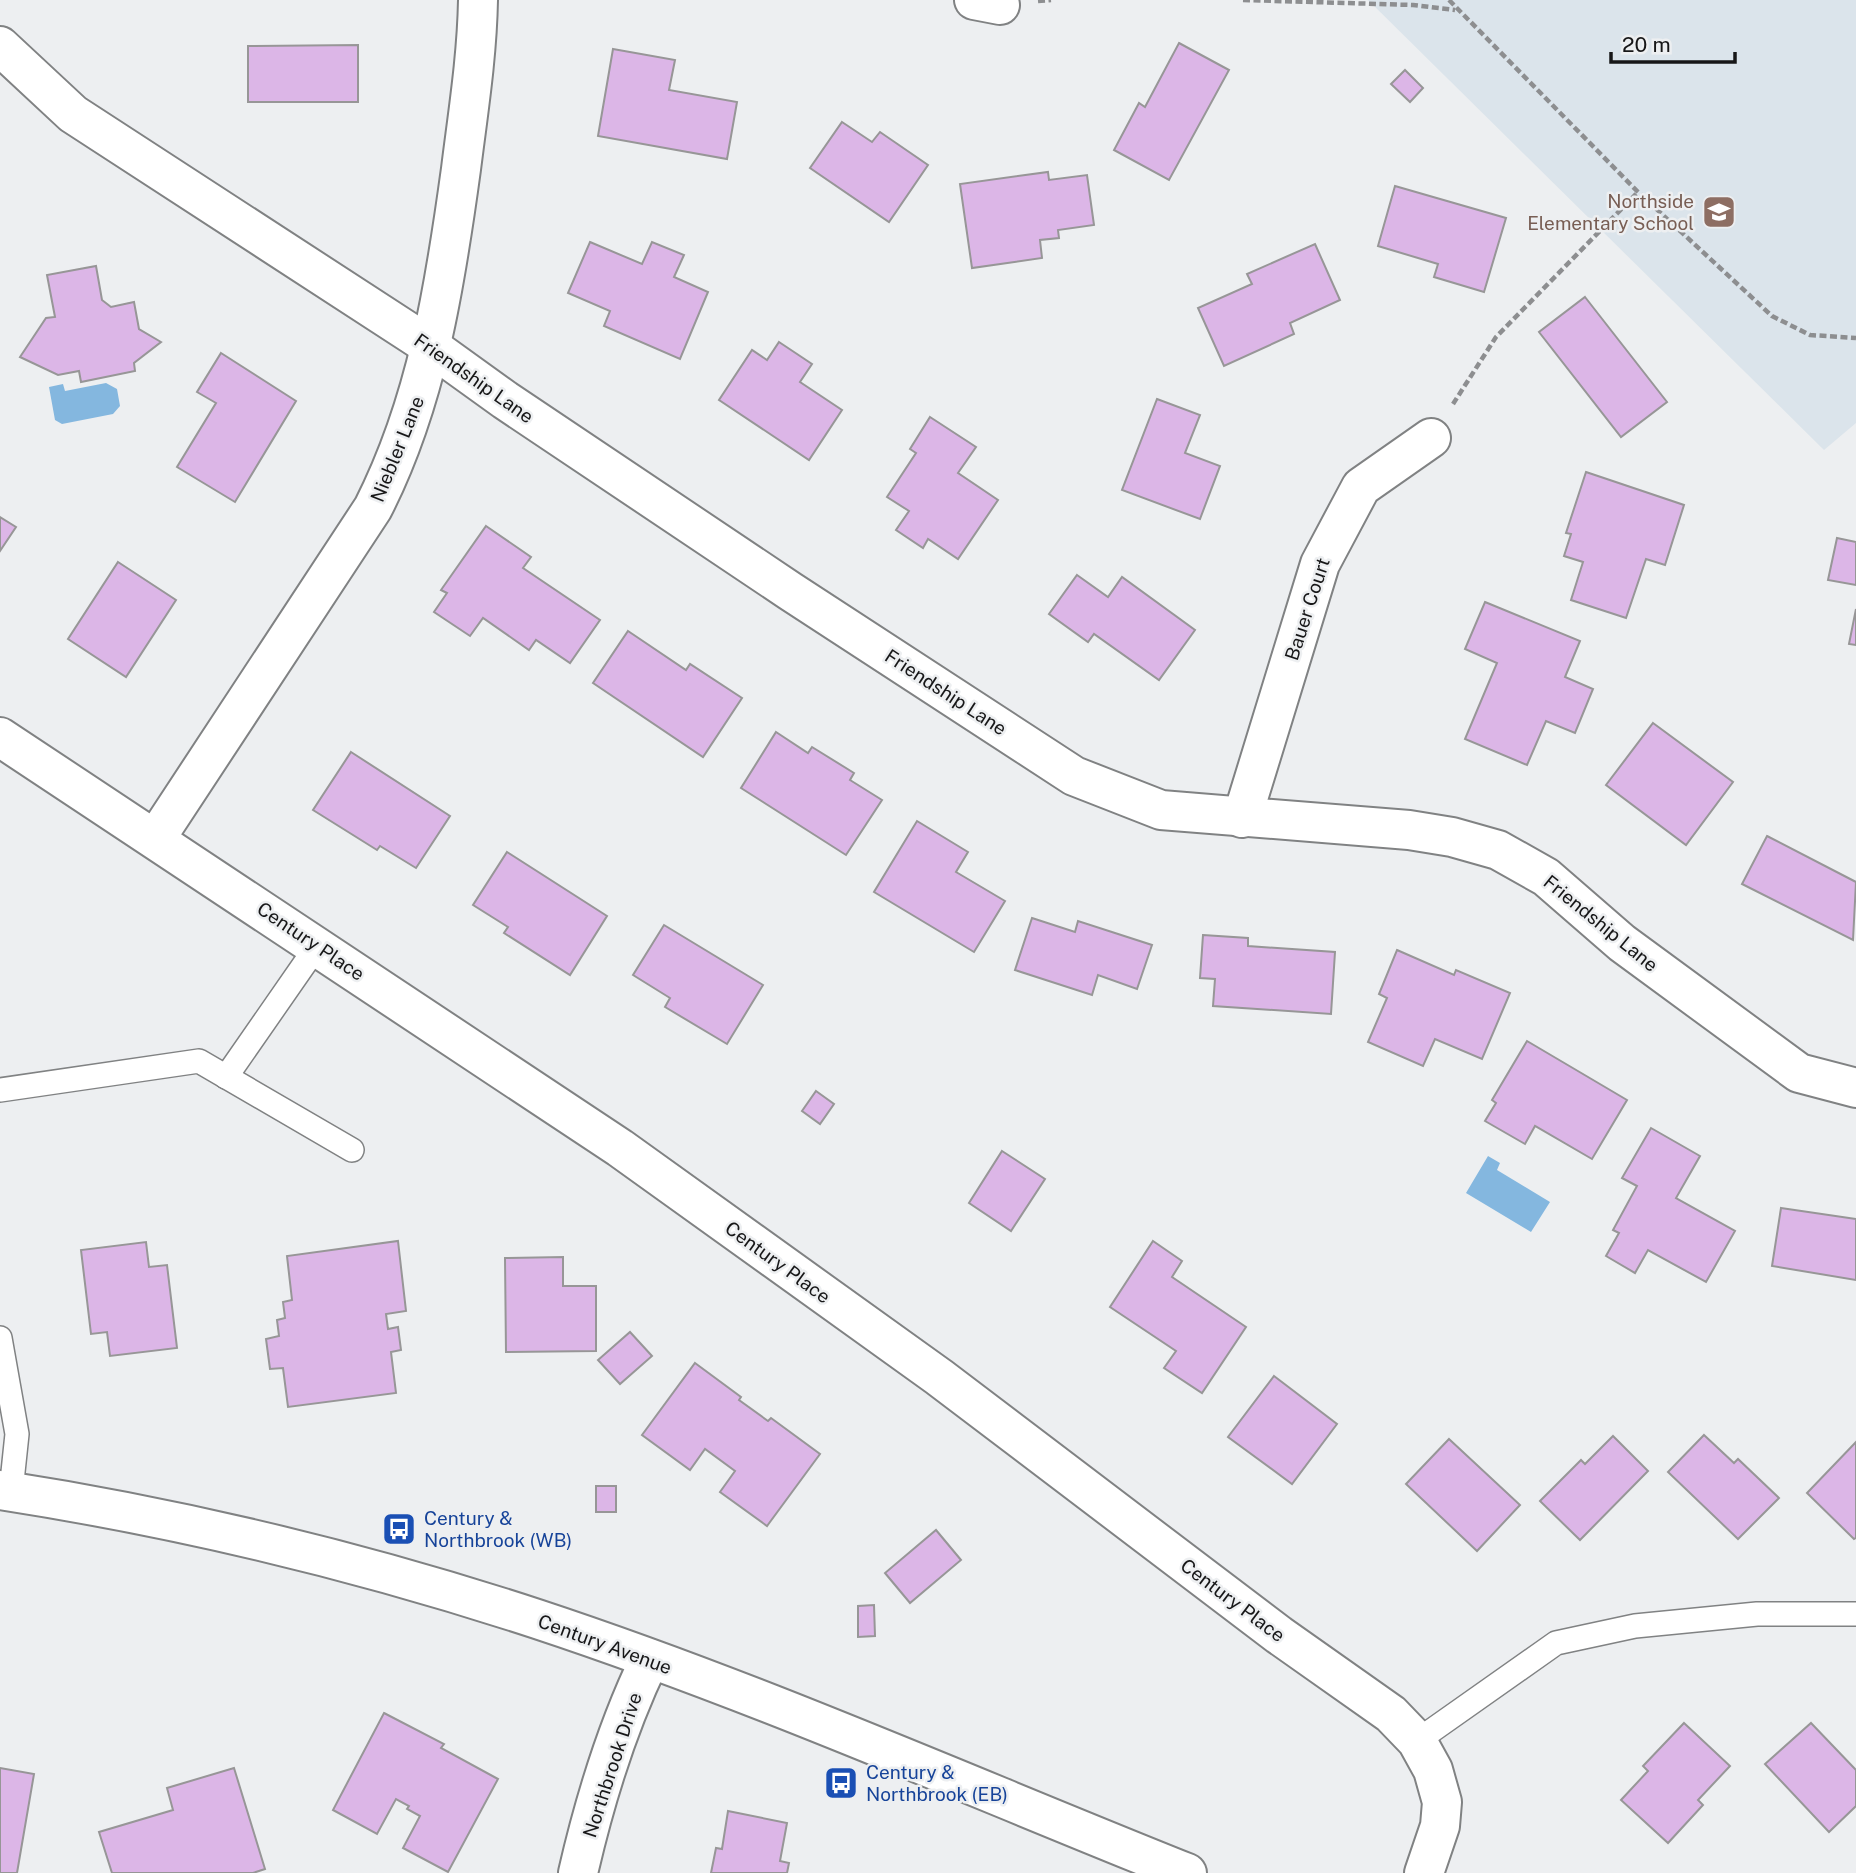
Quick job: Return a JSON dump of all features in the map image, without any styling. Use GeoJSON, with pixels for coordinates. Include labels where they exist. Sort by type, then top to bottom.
{"type":"FeatureCollection","features":[{"type":"Feature","properties":{"kind":"street","name":"Niebler Lane"},"geometry":{"type":"LineString","coordinates":[[156,838],[373,508],[392,472],[415,407],[451,244],[477,45],[478,0]]}},
{"type":"Feature","properties":{"kind":"street","name":"Friendship Lane"},"geometry":{"type":"LineString","coordinates":[[0,46],[73,114],[430,346],[505,400],[744,560],[1074,776],[1161,810],[1409,830],[1452,837],[1498,850],[1546,877],[1622,943],[1799,1073],[1856,1088]]}},
{"type":"Feature","properties":{"kind":"street","name":"Bauer Court"},"geometry":{"type":"LineString","coordinates":[[1242,818],[1320,564],[1361,487],[1431,438]]}},
{"type":"Feature","properties":{"kind":"street","name":"Century Place"},"geometry":{"type":"LineString","coordinates":[[0,737],[620,1148],[939,1377],[1279,1635],[1391,1714],[1417,1741],[1433,1770],[1442,1802],[1440,1826],[1424,1873]]}},
{"type":"Feature","properties":{"kind":"street","name":"Century Avenue"},"geometry":{"type":"LineString","coordinates":[[6,1490],[283,1548],[442,1589],[650,1659],[1187,1873]]}},
{"type":"Feature","properties":{"kind":"street","name":"Northbrook Drive"},"geometry":{"type":"LineString","coordinates":[[578,1873],[599,1791],[625,1711],[650,1659]]}},
{"type":"Feature","properties":{"kind":"lane"},"geometry":{"type":"LineString","coordinates":[[226,1077],[317,946]]}},
{"type":"Feature","properties":{"kind":"lane"},"geometry":{"type":"LineString","coordinates":[[0,1090],[199,1061],[352,1150]]}},
{"type":"Feature","properties":{"kind":"lane"},"geometry":{"type":"LineString","coordinates":[[0,1338],[17,1434],[6,1490]]}},
{"type":"Feature","properties":{"kind":"lane"},"geometry":{"type":"LineString","coordinates":[[1417,1741],[1556,1643],[1634,1626],[1757,1614],[1856,1614]]}},
{"type":"Feature","properties":{"kind":"path"},"geometry":{"type":"LineString","coordinates":[[1243,0],[1413,5],[1456,10]]}},
{"type":"Feature","properties":{"kind":"path"},"geometry":{"type":"LineString","coordinates":[[1449,0],[1638,192],[1772,316],[1810,335],[1856,338]]}},
{"type":"Feature","properties":{"kind":"path"},"geometry":{"type":"LineString","coordinates":[[1431,438],[1496,337],[1638,192]]}},
{"type":"Feature","properties":{"kind":"shaded area","name":"Northside Elementary School"},"geometry":{"type":"Polygon","coordinates":[[[1368,0],[1856,0],[1856,423],[1824,450],[1368,0]]]}},
{"type":"Feature","properties":{"kind":"water"},"geometry":{"type":"Polygon","coordinates":[[[106,383],[117,389],[120,406],[113,414],[62,424],[55,420],[49,387],[63,384],[65,391],[106,383]]]}},
{"type":"Feature","properties":{"kind":"water"},"geometry":{"type":"Polygon","coordinates":[[[1488,1156],[1500,1163],[1497,1170],[1550,1202],[1531,1232],[1466,1193],[1488,1156]]]}},
{"type":"Feature","properties":{"kind":"building"},"geometry":{"type":"Polygon","coordinates":[[[1179,43],[1229,70],[1169,180],[1114,150],[1139,103],[1145,107],[1179,43]]]}},
{"type":"Feature","properties":{"kind":"building"},"geometry":{"type":"Polygon","coordinates":[[[358,45],[358,102],[248,102],[248,46],[358,45]]]}},
{"type":"Feature","properties":{"kind":"building"},"geometry":{"type":"Polygon","coordinates":[[[613,49],[675,60],[669,90],[737,102],[727,159],[598,136],[613,49]]]}},
{"type":"Feature","properties":{"kind":"building"},"geometry":{"type":"Polygon","coordinates":[[[1405,70],[1423,88],[1410,102],[1391,84],[1405,70]]]}},
{"type":"Feature","properties":{"kind":"building"},"geometry":{"type":"Polygon","coordinates":[[[842,122],[872,142],[880,132],[928,165],[889,222],[810,168],[842,122]]]}},
{"type":"Feature","properties":{"kind":"building"},"geometry":{"type":"Polygon","coordinates":[[[1048,172],[1049,180],[1087,175],[1094,225],[1058,230],[1059,238],[1040,240],[1042,258],[972,268],[960,184],[1048,172]]]}},
{"type":"Feature","properties":{"kind":"building"},"geometry":{"type":"Polygon","coordinates":[[[1395,186],[1506,218],[1484,292],[1434,277],[1438,264],[1378,246],[1395,186]]]}},
{"type":"Feature","properties":{"kind":"building"},"geometry":{"type":"Polygon","coordinates":[[[590,242],[642,264],[652,242],[684,255],[674,277],[708,292],[680,359],[604,326],[610,311],[568,293],[590,242]]]}},
{"type":"Feature","properties":{"kind":"building"},"geometry":{"type":"Polygon","coordinates":[[[1315,244],[1340,300],[1290,323],[1294,334],[1224,366],[1198,308],[1252,284],[1247,274],[1315,244]]]}},
{"type":"Feature","properties":{"kind":"building"},"geometry":{"type":"Polygon","coordinates":[[[96,266],[102,300],[111,307],[134,302],[139,329],[161,342],[134,363],[135,371],[81,382],[79,371],[58,375],[20,357],[46,318],[55,317],[47,275],[96,266]]]}},
{"type":"Feature","properties":{"kind":"building"},"geometry":{"type":"Polygon","coordinates":[[[1585,297],[1667,402],[1621,437],[1539,332],[1585,297]]]}},
{"type":"Feature","properties":{"kind":"building"},"geometry":{"type":"Polygon","coordinates":[[[779,342],[812,364],[800,382],[842,410],[809,460],[719,400],[752,350],[767,360],[779,342]]]}},
{"type":"Feature","properties":{"kind":"building"},"geometry":{"type":"Polygon","coordinates":[[[221,353],[296,401],[235,502],[177,467],[216,403],[197,392],[221,353]]]}},
{"type":"Feature","properties":{"kind":"building"},"geometry":{"type":"Polygon","coordinates":[[[1157,399],[1200,415],[1185,453],[1220,466],[1200,519],[1122,490],[1157,399]]]}},
{"type":"Feature","properties":{"kind":"building"},"geometry":{"type":"Polygon","coordinates":[[[930,417],[976,447],[958,473],[998,500],[958,559],[928,539],[923,548],[896,530],[909,511],[887,497],[916,453],[910,449],[930,417]]]}},
{"type":"Feature","properties":{"kind":"building"},"geometry":{"type":"Polygon","coordinates":[[[1586,472],[1684,505],[1665,565],[1646,559],[1626,618],[1571,600],[1583,562],[1564,556],[1571,534],[1566,533],[1586,472]]]}},
{"type":"Feature","properties":{"kind":"building"},"geometry":{"type":"Polygon","coordinates":[[[0,517],[16,527],[0,551],[0,517]]]}},
{"type":"Feature","properties":{"kind":"building"},"geometry":{"type":"Polygon","coordinates":[[[486,526],[531,557],[523,568],[600,620],[570,663],[536,640],[529,650],[483,618],[470,636],[434,612],[447,593],[441,590],[486,526]]]}},
{"type":"Feature","properties":{"kind":"building"},"geometry":{"type":"Polygon","coordinates":[[[1837,538],[1856,542],[1856,585],[1828,580],[1837,538]]]}},
{"type":"Feature","properties":{"kind":"building"},"geometry":{"type":"Polygon","coordinates":[[[118,562],[176,600],[126,677],[68,639],[118,562]]]}},
{"type":"Feature","properties":{"kind":"building"},"geometry":{"type":"Polygon","coordinates":[[[1077,575],[1108,597],[1122,577],[1195,630],[1159,680],[1094,634],[1088,642],[1049,614],[1077,575]]]}},
{"type":"Feature","properties":{"kind":"building"},"geometry":{"type":"Polygon","coordinates":[[[1485,602],[1580,641],[1565,677],[1593,689],[1575,733],[1546,721],[1527,765],[1465,739],[1497,663],[1465,649],[1485,602]]]}},
{"type":"Feature","properties":{"kind":"building"},"geometry":{"type":"Polygon","coordinates":[[[1856,609],[1856,645],[1849,644],[1856,609]]]}},
{"type":"Feature","properties":{"kind":"building"},"geometry":{"type":"Polygon","coordinates":[[[628,631],[686,670],[690,664],[742,698],[703,757],[593,683],[628,631]]]}},
{"type":"Feature","properties":{"kind":"building"},"geometry":{"type":"Polygon","coordinates":[[[1653,723],[1733,782],[1686,845],[1606,785],[1653,723]]]}},
{"type":"Feature","properties":{"kind":"building"},"geometry":{"type":"Polygon","coordinates":[[[776,732],[808,753],[812,747],[854,773],[850,780],[882,800],[846,855],[741,788],[776,732]]]}},
{"type":"Feature","properties":{"kind":"building"},"geometry":{"type":"Polygon","coordinates":[[[351,752],[450,816],[416,868],[380,846],[377,850],[313,810],[351,752]]]}},
{"type":"Feature","properties":{"kind":"building"},"geometry":{"type":"Polygon","coordinates":[[[917,821],[968,852],[956,872],[1005,901],[974,952],[874,892],[917,821]]]}},
{"type":"Feature","properties":{"kind":"building"},"geometry":{"type":"Polygon","coordinates":[[[1767,836],[1856,882],[1853,940],[1742,884],[1767,836]]]}},
{"type":"Feature","properties":{"kind":"building"},"geometry":{"type":"Polygon","coordinates":[[[507,852],[607,916],[570,975],[504,933],[508,927],[473,905],[507,852]]]}},
{"type":"Feature","properties":{"kind":"building"},"geometry":{"type":"Polygon","coordinates":[[[1032,918],[1075,932],[1078,921],[1152,945],[1137,989],[1098,975],[1092,995],[1015,970],[1032,918]]]}},
{"type":"Feature","properties":{"kind":"building"},"geometry":{"type":"Polygon","coordinates":[[[664,925],[763,985],[727,1044],[665,1007],[670,998],[633,975],[664,925]]]}},
{"type":"Feature","properties":{"kind":"building"},"geometry":{"type":"Polygon","coordinates":[[[1203,935],[1248,938],[1248,946],[1335,952],[1331,1014],[1213,1006],[1215,979],[1200,978],[1203,935]]]}},
{"type":"Feature","properties":{"kind":"building"},"geometry":{"type":"Polygon","coordinates":[[[1397,950],[1454,975],[1456,970],[1510,993],[1482,1059],[1435,1039],[1423,1066],[1368,1042],[1387,998],[1379,994],[1397,950]]]}},
{"type":"Feature","properties":{"kind":"building"},"geometry":{"type":"Polygon","coordinates":[[[1527,1041],[1627,1100],[1592,1159],[1535,1126],[1525,1144],[1485,1121],[1496,1103],[1492,1100],[1527,1041]]]}},
{"type":"Feature","properties":{"kind":"building"},"geometry":{"type":"Polygon","coordinates":[[[816,1091],[834,1104],[820,1124],[802,1111],[816,1091]]]}},
{"type":"Feature","properties":{"kind":"building"},"geometry":{"type":"Polygon","coordinates":[[[1651,1128],[1700,1156],[1676,1198],[1735,1231],[1706,1282],[1648,1250],[1635,1273],[1606,1256],[1619,1233],[1613,1230],[1637,1186],[1622,1178],[1651,1128]]]}},
{"type":"Feature","properties":{"kind":"building"},"geometry":{"type":"Polygon","coordinates":[[[1002,1151],[1045,1179],[1011,1231],[969,1203],[1002,1151]]]}},
{"type":"Feature","properties":{"kind":"building"},"geometry":{"type":"Polygon","coordinates":[[[1781,1208],[1856,1219],[1856,1280],[1772,1266],[1781,1208]]]}},
{"type":"Feature","properties":{"kind":"building"},"geometry":{"type":"Polygon","coordinates":[[[398,1241],[406,1311],[386,1314],[388,1329],[398,1327],[401,1350],[391,1352],[396,1393],[288,1407],[283,1368],[270,1369],[266,1339],[279,1336],[277,1320],[285,1318],[283,1302],[292,1300],[287,1256],[398,1241]]]}},
{"type":"Feature","properties":{"kind":"building"},"geometry":{"type":"Polygon","coordinates":[[[1153,1241],[1182,1261],[1172,1277],[1246,1327],[1202,1393],[1164,1368],[1176,1351],[1110,1307],[1153,1241]]]}},
{"type":"Feature","properties":{"kind":"building"},"geometry":{"type":"Polygon","coordinates":[[[146,1242],[149,1267],[167,1265],[177,1348],[110,1356],[107,1332],[91,1334],[81,1250],[146,1242]]]}},
{"type":"Feature","properties":{"kind":"building"},"geometry":{"type":"Polygon","coordinates":[[[563,1257],[563,1286],[596,1286],[596,1351],[506,1352],[505,1258],[563,1257]]]}},
{"type":"Feature","properties":{"kind":"building"},"geometry":{"type":"Polygon","coordinates":[[[630,1332],[652,1356],[620,1384],[598,1360],[630,1332]]]}},
{"type":"Feature","properties":{"kind":"building"},"geometry":{"type":"Polygon","coordinates":[[[695,1363],[741,1397],[739,1400],[768,1421],[771,1418],[820,1454],[767,1526],[720,1492],[735,1471],[705,1449],[690,1470],[642,1435],[695,1363]]]}},
{"type":"Feature","properties":{"kind":"building"},"geometry":{"type":"Polygon","coordinates":[[[1274,1376],[1337,1424],[1292,1484],[1228,1437],[1274,1376]]]}},
{"type":"Feature","properties":{"kind":"building"},"geometry":{"type":"Polygon","coordinates":[[[1704,1435],[1734,1463],[1738,1459],[1779,1498],[1738,1539],[1668,1472],[1704,1435]]]}},
{"type":"Feature","properties":{"kind":"building"},"geometry":{"type":"Polygon","coordinates":[[[1613,1436],[1648,1471],[1580,1540],[1540,1501],[1581,1460],[1585,1464],[1613,1436]]]}},
{"type":"Feature","properties":{"kind":"building"},"geometry":{"type":"Polygon","coordinates":[[[1449,1439],[1520,1505],[1477,1551],[1406,1484],[1449,1439]]]}},
{"type":"Feature","properties":{"kind":"building"},"geometry":{"type":"Polygon","coordinates":[[[1856,1442],[1856,1538],[1854,1539],[1807,1493],[1856,1442]]]}},
{"type":"Feature","properties":{"kind":"building"},"geometry":{"type":"Polygon","coordinates":[[[596,1486],[616,1486],[616,1512],[596,1512],[596,1486]]]}},
{"type":"Feature","properties":{"kind":"building"},"geometry":{"type":"Polygon","coordinates":[[[936,1530],[961,1560],[910,1603],[885,1573],[936,1530]]]}},
{"type":"Feature","properties":{"kind":"building"},"geometry":{"type":"Polygon","coordinates":[[[874,1605],[875,1636],[858,1637],[858,1606],[874,1605]]]}},
{"type":"Feature","properties":{"kind":"building"},"geometry":{"type":"Polygon","coordinates":[[[384,1713],[444,1744],[441,1748],[498,1779],[448,1872],[403,1848],[420,1816],[407,1809],[409,1806],[396,1799],[377,1834],[333,1810],[384,1713]]]}},
{"type":"Feature","properties":{"kind":"building"},"geometry":{"type":"Polygon","coordinates":[[[1684,1723],[1730,1766],[1698,1800],[1703,1805],[1668,1843],[1621,1800],[1648,1771],[1643,1766],[1684,1723]]]}},
{"type":"Feature","properties":{"kind":"building"},"geometry":{"type":"Polygon","coordinates":[[[1811,1723],[1856,1770],[1856,1806],[1829,1832],[1765,1764],[1811,1723]]]}},
{"type":"Feature","properties":{"kind":"building"},"geometry":{"type":"Polygon","coordinates":[[[0,1768],[34,1774],[17,1873],[0,1873],[0,1768]]]}},
{"type":"Feature","properties":{"kind":"building"},"geometry":{"type":"Polygon","coordinates":[[[234,1768],[265,1869],[253,1873],[112,1873],[99,1832],[173,1810],[167,1788],[234,1768]]]}},
{"type":"Feature","properties":{"kind":"building"},"geometry":{"type":"Polygon","coordinates":[[[728,1811],[787,1823],[780,1861],[789,1863],[787,1873],[711,1873],[716,1848],[722,1849],[728,1811]]]}},
{"type":"Feature","properties":{"kind":"place","name":"Northside Elementary School"},"geometry":{"type":"Point","coordinates":[1719,212]}},
{"type":"Feature","properties":{"kind":"place","name":"Century & Northbrook (WB)"},"geometry":{"type":"Point","coordinates":[399,1529]}},
{"type":"Feature","properties":{"kind":"place","name":"Century & Northbrook (EB)"},"geometry":{"type":"Point","coordinates":[841,1783]}}]}
